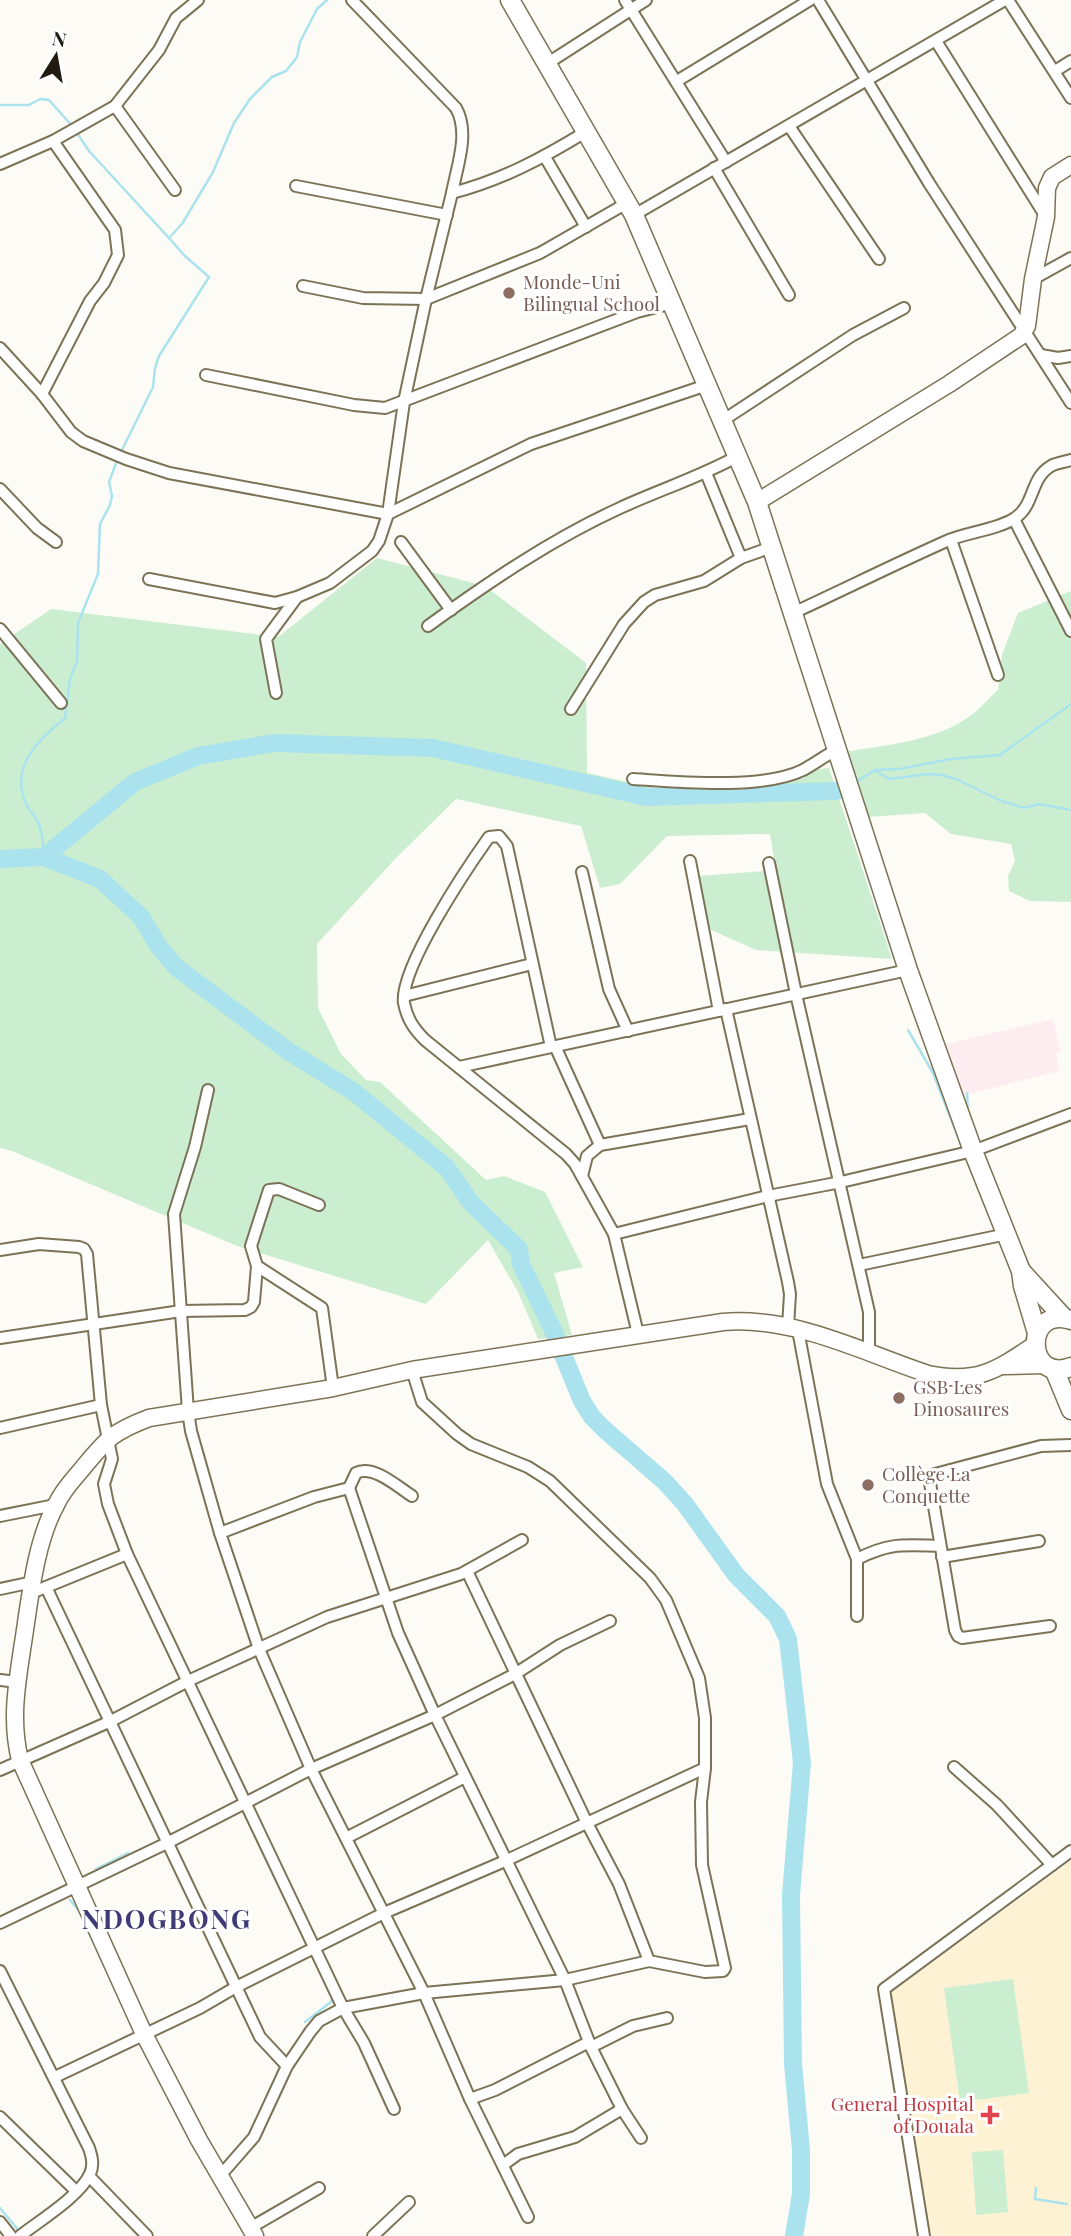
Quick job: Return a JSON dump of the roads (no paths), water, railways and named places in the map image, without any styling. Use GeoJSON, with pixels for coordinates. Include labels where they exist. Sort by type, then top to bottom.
{"type":"FeatureCollection","features":[{"type":"Feature","properties":{"kind":"main road"},"geometry":{"type":"LineString","coordinates":[[510,0],[630,209],[757,502],[908,970],[973,1151],[1021,1271],[1036,1339],[1037,1356],[1056,1367],[1071,1410]]}},
{"type":"Feature","properties":{"kind":"main road"},"geometry":{"type":"LineString","coordinates":[[757,502],[949,384],[1024,332],[1046,216],[1048,182],[1071,165]]}},
{"type":"Feature","properties":{"kind":"main road"},"geometry":{"type":"LineString","coordinates":[[1021,1271],[1067,1319]]}},
{"type":"Feature","properties":{"kind":"main road"},"geometry":{"type":"LineString","coordinates":[[252,2232],[144,2034],[20,1760],[13,1724],[45,1534],[55,1505],[107,1438],[149,1418],[333,1388],[412,1370],[738,1320],[793,1328],[928,1374],[950,1379],[977,1376],[1003,1366],[1036,1339],[1043,1324],[1053,1319],[1067,1319]]}},
{"type":"Feature","properties":{"kind":"main road"},"geometry":{"type":"LineString","coordinates":[[1003,1366],[1056,1367]]}},
{"type":"Feature","properties":{"kind":"street"},"geometry":{"type":"LineString","coordinates":[[0,164],[53,141],[116,106],[159,50],[176,18],[198,0]]}},
{"type":"Feature","properties":{"kind":"street"},"geometry":{"type":"LineString","coordinates":[[149,579],[275,603],[330,583],[372,551],[379,541],[388,514],[404,402],[464,130],[456,108],[352,0]]}},
{"type":"Feature","properties":{"kind":"street"},"geometry":{"type":"LineString","coordinates":[[548,63],[628,5],[646,0]]}},
{"type":"Feature","properties":{"kind":"street"},"geometry":{"type":"LineString","coordinates":[[677,81],[810,0]]}},
{"type":"Feature","properties":{"kind":"street"},"geometry":{"type":"LineString","coordinates":[[818,0],[929,183],[1071,403]]}},
{"type":"Feature","properties":{"kind":"street"},"geometry":{"type":"LineString","coordinates":[[303,286],[363,298],[426,299],[518,263],[586,227],[630,209],[726,162],[1007,0],[1071,98]]}},
{"type":"Feature","properties":{"kind":"street"},"geometry":{"type":"LineString","coordinates":[[628,5],[726,162]]}},
{"type":"Feature","properties":{"kind":"street"},"geometry":{"type":"LineString","coordinates":[[936,41],[1046,216]]}},
{"type":"Feature","properties":{"kind":"street"},"geometry":{"type":"LineString","coordinates":[[1055,71],[1071,61]]}},
{"type":"Feature","properties":{"kind":"street"},"geometry":{"type":"LineString","coordinates":[[116,106],[175,190]]}},
{"type":"Feature","properties":{"kind":"street"},"geometry":{"type":"LineString","coordinates":[[789,126],[879,259]]}},
{"type":"Feature","properties":{"kind":"street"},"geometry":{"type":"LineString","coordinates":[[452,193],[509,175],[587,131]]}},
{"type":"Feature","properties":{"kind":"street"},"geometry":{"type":"LineString","coordinates":[[42,394],[118,255],[116,230],[53,141]]}},
{"type":"Feature","properties":{"kind":"street"},"geometry":{"type":"LineString","coordinates":[[545,157],[586,227]]}},
{"type":"Feature","properties":{"kind":"street"},"geometry":{"type":"LineString","coordinates":[[714,168],[789,295]]}},
{"type":"Feature","properties":{"kind":"street"},"geometry":{"type":"LineString","coordinates":[[296,186],[447,215]]}},
{"type":"Feature","properties":{"kind":"street"},"geometry":{"type":"LineString","coordinates":[[1033,279],[1071,258]]}},
{"type":"Feature","properties":{"kind":"street"},"geometry":{"type":"LineString","coordinates":[[206,376],[376,409],[394,406],[638,312],[673,303]]}},
{"type":"Feature","properties":{"kind":"street"},"geometry":{"type":"LineString","coordinates":[[722,421],[852,335],[904,308]]}},
{"type":"Feature","properties":{"kind":"street"},"geometry":{"type":"LineString","coordinates":[[0,348],[42,394],[71,432],[126,459],[169,473],[388,514],[531,444],[707,385]]}},
{"type":"Feature","properties":{"kind":"street"},"geometry":{"type":"LineString","coordinates":[[1041,355],[1058,358],[1071,356]]}},
{"type":"Feature","properties":{"kind":"street"},"geometry":{"type":"LineString","coordinates":[[428,626],[491,581],[619,508],[706,473],[738,456]]}},
{"type":"Feature","properties":{"kind":"street"},"geometry":{"type":"LineString","coordinates":[[793,612],[951,540],[1014,519],[1025,510],[1031,499],[1032,488],[1048,468],[1071,460]]}},
{"type":"Feature","properties":{"kind":"street"},"geometry":{"type":"LineString","coordinates":[[706,473],[741,558]]}},
{"type":"Feature","properties":{"kind":"street"},"geometry":{"type":"LineString","coordinates":[[0,489],[37,528],[56,542]]}},
{"type":"Feature","properties":{"kind":"street"},"geometry":{"type":"LineString","coordinates":[[1014,519],[1071,631]]}},
{"type":"Feature","properties":{"kind":"street"},"geometry":{"type":"LineString","coordinates":[[951,540],[998,675]]}},
{"type":"Feature","properties":{"kind":"street"},"geometry":{"type":"LineString","coordinates":[[401,542],[451,610]]}},
{"type":"Feature","properties":{"kind":"street"},"geometry":{"type":"LineString","coordinates":[[571,709],[624,624],[644,602],[654,595],[704,581],[741,558],[772,547]]}},
{"type":"Feature","properties":{"kind":"street"},"geometry":{"type":"LineString","coordinates":[[276,693],[266,639],[297,597]]}},
{"type":"Feature","properties":{"kind":"street"},"geometry":{"type":"LineString","coordinates":[[0,629],[61,703]]}},
{"type":"Feature","properties":{"kind":"street"},"geometry":{"type":"LineString","coordinates":[[634,779],[691,783],[762,780],[802,771],[836,750]]}},
{"type":"Feature","properties":{"kind":"street"},"geometry":{"type":"LineString","coordinates":[[600,1144],[553,1047],[531,964],[507,846],[499,836],[493,835],[467,869],[413,961],[404,996],[410,1021],[416,1031],[552,1141],[575,1164],[614,1234],[638,1334]]}},
{"type":"Feature","properties":{"kind":"street"},"geometry":{"type":"LineString","coordinates":[[690,861],[722,1010],[788,1282],[793,1328],[827,1483],[857,1559],[857,1616]]}},
{"type":"Feature","properties":{"kind":"street"},"geometry":{"type":"LineString","coordinates":[[769,863],[796,994],[869,1312],[869,1353]]}},
{"type":"Feature","properties":{"kind":"street"},"geometry":{"type":"LineString","coordinates":[[582,872],[609,989],[628,1031]]}},
{"type":"Feature","properties":{"kind":"street"},"geometry":{"type":"LineString","coordinates":[[404,996],[531,964]]}},
{"type":"Feature","properties":{"kind":"street"},"geometry":{"type":"LineString","coordinates":[[459,1067],[908,970]]}},
{"type":"Feature","properties":{"kind":"street"},"geometry":{"type":"LineString","coordinates":[[208,1090],[195,1147],[174,1214],[188,1411],[220,1533],[259,1649],[311,1769],[424,1993],[470,2099],[528,2217]]}},
{"type":"Feature","properties":{"kind":"street"},"geometry":{"type":"LineString","coordinates":[[614,1234],[768,1196],[973,1151],[1071,1114]]}},
{"type":"Feature","properties":{"kind":"street"},"geometry":{"type":"LineString","coordinates":[[582,1176],[587,1156],[600,1144],[750,1119]]}},
{"type":"Feature","properties":{"kind":"street"},"geometry":{"type":"LineString","coordinates":[[0,1338],[181,1311],[245,1310],[254,1302],[257,1266],[251,1246],[269,1190],[279,1189],[318,1205]]}},
{"type":"Feature","properties":{"kind":"street"},"geometry":{"type":"LineString","coordinates":[[859,1265],[1007,1234]]}},
{"type":"Feature","properties":{"kind":"street"},"geometry":{"type":"LineString","coordinates":[[0,1250],[39,1244],[84,1249],[101,1405],[111,1462],[104,1484],[108,1504],[127,1554],[343,2008],[364,2043],[394,2109]]}},
{"type":"Feature","properties":{"kind":"street"},"geometry":{"type":"LineString","coordinates":[[257,1266],[322,1308],[333,1388]]}},
{"type":"Feature","properties":{"kind":"street"},"geometry":{"type":"LineString","coordinates":[[220,2176],[254,2137],[287,2066],[319,2021],[343,2008],[424,1993],[565,1980],[649,1961],[705,1972],[725,1970],[702,1865],[701,1802],[705,1768],[705,1718],[699,1678],[666,1600],[650,1578],[550,1481],[528,1467],[471,1444],[457,1434],[422,1402],[412,1370]]}},
{"type":"Feature","properties":{"kind":"street"},"geometry":{"type":"LineString","coordinates":[[0,1427],[101,1405]]}},
{"type":"Feature","properties":{"kind":"street"},"geometry":{"type":"LineString","coordinates":[[1050,1626],[962,1638],[958,1636],[954,1630],[930,1483],[935,1474],[1041,1446],[1071,1445]]}},
{"type":"Feature","properties":{"kind":"street"},"geometry":{"type":"LineString","coordinates":[[412,1496],[366,1470],[356,1473],[349,1488],[398,1633],[505,1861],[565,1980],[590,2045],[622,2109],[641,2138]]}},
{"type":"Feature","properties":{"kind":"street"},"geometry":{"type":"LineString","coordinates":[[220,1533],[314,1497],[349,1488]]}},
{"type":"Feature","properties":{"kind":"street"},"geometry":{"type":"LineString","coordinates":[[0,1516],[55,1505]]}},
{"type":"Feature","properties":{"kind":"street"},"geometry":{"type":"LineString","coordinates":[[0,1770],[111,1721],[188,1681],[327,1617],[467,1571],[523,1540]]}},
{"type":"Feature","properties":{"kind":"street"},"geometry":{"type":"LineString","coordinates":[[857,1559],[889,1545],[941,1551],[1039,1541]]}},
{"type":"Feature","properties":{"kind":"street"},"geometry":{"type":"LineString","coordinates":[[0,1589],[37,1587],[127,1554]]}},
{"type":"Feature","properties":{"kind":"street"},"geometry":{"type":"LineString","coordinates":[[467,1571],[514,1674],[619,1884],[649,1961]]}},
{"type":"Feature","properties":{"kind":"street"},"geometry":{"type":"LineString","coordinates":[[37,1587],[111,1721],[260,2037],[287,2066]]}},
{"type":"Feature","properties":{"kind":"street"},"geometry":{"type":"LineString","coordinates":[[0,1923],[167,1843],[311,1769],[435,1715],[610,1621]]}},
{"type":"Feature","properties":{"kind":"street"},"geometry":{"type":"LineString","coordinates":[[0,1680],[18,1682]]}},
{"type":"Feature","properties":{"kind":"street"},"geometry":{"type":"LineString","coordinates":[[954,1767],[997,1805],[1052,1865]]}},
{"type":"Feature","properties":{"kind":"street"},"geometry":{"type":"LineString","coordinates":[[55,2077],[200,2008],[236,1987],[384,1913],[587,1824],[705,1768]]}},
{"type":"Feature","properties":{"kind":"street"},"geometry":{"type":"LineString","coordinates":[[346,1838],[465,1777]]}},
{"type":"Feature","properties":{"kind":"street"},"geometry":{"type":"LineString","coordinates":[[925,2236],[884,1989],[1071,1851]]}},
{"type":"Feature","properties":{"kind":"street"},"geometry":{"type":"LineString","coordinates":[[0,1970],[55,2077],[93,2161],[89,2176],[76,2191],[20,2236]]}},
{"type":"Feature","properties":{"kind":"street"},"geometry":{"type":"LineString","coordinates":[[470,2099],[633,2026],[667,2018]]}},
{"type":"Feature","properties":{"kind":"street"},"geometry":{"type":"LineString","coordinates":[[503,2165],[518,2154],[575,2137],[622,2109]]}},
{"type":"Feature","properties":{"kind":"street"},"geometry":{"type":"LineString","coordinates":[[0,2116],[76,2191]]}},
{"type":"Feature","properties":{"kind":"street"},"geometry":{"type":"LineString","coordinates":[[89,2176],[147,2236]]}},
{"type":"Feature","properties":{"kind":"street"},"geometry":{"type":"LineString","coordinates":[[252,2232],[319,2188]]}},
{"type":"Feature","properties":{"kind":"street"},"geometry":{"type":"LineString","coordinates":[[373,2236],[409,2202]]}},
{"type":"Feature","properties":{"kind":"street"},"geometry":{"type":"LineString","coordinates":[[0,2222],[11,2236]]}},
{"type":"Feature","properties":{"kind":"waterway"},"geometry":{"type":"LineString","coordinates":[[121,452],[153,387],[159,356],[209,277],[169,238],[182,224],[213,172],[234,123],[250,99],[272,77],[286,71],[297,57],[300,42],[317,9],[327,0]]}},
{"type":"Feature","properties":{"kind":"waterway"},"geometry":{"type":"LineString","coordinates":[[0,105],[29,105],[40,99],[49,100],[73,127]]}},
{"type":"Feature","properties":{"kind":"waterway"},"geometry":{"type":"LineString","coordinates":[[77,133],[89,151],[169,238]]}},
{"type":"Feature","properties":{"kind":"waterway"},"geometry":{"type":"LineString","coordinates":[[44,857],[40,828],[27,806],[21,779],[24,767],[36,746],[65,718],[70,679],[77,661],[78,623],[98,574],[100,524],[110,505],[112,496],[109,482],[118,458]]}},
{"type":"Feature","properties":{"kind":"waterway"},"geometry":{"type":"LineString","coordinates":[[854,783],[875,770],[1000,755],[1071,704]]}},
{"type":"Feature","properties":{"kind":"waterway"},"geometry":{"type":"LineString","coordinates":[[44,857],[135,782],[198,756],[274,743],[433,748],[646,797],[837,791]]}},
{"type":"Feature","properties":{"kind":"waterway"},"geometry":{"type":"LineString","coordinates":[[875,770],[889,779],[941,775],[1024,808],[1039,804],[1071,810]]}},
{"type":"Feature","properties":{"kind":"waterway"},"geometry":{"type":"LineString","coordinates":[[0,859],[44,857],[100,879],[141,917],[159,947],[176,967],[288,1051],[354,1092],[447,1168],[471,1203],[519,1249],[521,1264],[552,1328],[582,1401],[592,1417],[664,1481],[685,1504],[736,1575],[777,1616],[788,1639],[802,1763],[791,1895],[793,2064],[801,2150],[801,2194],[794,2236]]}},
{"type":"Feature","properties":{"kind":"waterway"},"geometry":{"type":"LineString","coordinates":[[908,1030],[933,1073],[962,1147]]}},
{"type":"Feature","properties":{"kind":"waterway"},"geometry":{"type":"LineString","coordinates":[[967,1093],[968,1113]]}},
{"type":"Feature","properties":{"kind":"waterway"},"geometry":{"type":"LineString","coordinates":[[966,1157],[993,1225]]}},
{"type":"Feature","properties":{"kind":"waterway"},"geometry":{"type":"LineString","coordinates":[[939,1393],[943,1383]]}},
{"type":"Feature","properties":{"kind":"waterway"},"geometry":{"type":"LineString","coordinates":[[96,1869],[128,1853]]}},
{"type":"Feature","properties":{"kind":"waterway"},"geometry":{"type":"LineString","coordinates":[[70,1900],[79,1911],[116,1991]]}},
{"type":"Feature","properties":{"kind":"waterway"},"geometry":{"type":"LineString","coordinates":[[305,2022],[331,2002],[333,1996]]}},
{"type":"Feature","properties":{"kind":"waterway"},"geometry":{"type":"LineString","coordinates":[[1036,2188],[1035,2199],[1067,2204]]}},
{"type":"Feature","properties":{"kind":"waterway"},"geometry":{"type":"LineString","coordinates":[[0,2208],[20,2232]]}},
{"type":"Feature","properties":{"kind":"place","name":"Monde-Uni Bilingual School"},"geometry":{"type":"Point","coordinates":[509,293]}},
{"type":"Feature","properties":{"kind":"place","name":"GSB Les Dinosaures"},"geometry":{"type":"Point","coordinates":[899,1398]}},
{"type":"Feature","properties":{"kind":"place","name":"Collège La Conquette"},"geometry":{"type":"Point","coordinates":[868,1485]}},
{"type":"Feature","properties":{"kind":"place","name":"General Hospital of Douala"},"geometry":{"type":"Point","coordinates":[990,2115]}},
{"type":"Feature","properties":{"kind":"district","name":"NDOGBONG"},"geometry":{"type":"Point","coordinates":[167,1920]}}]}
